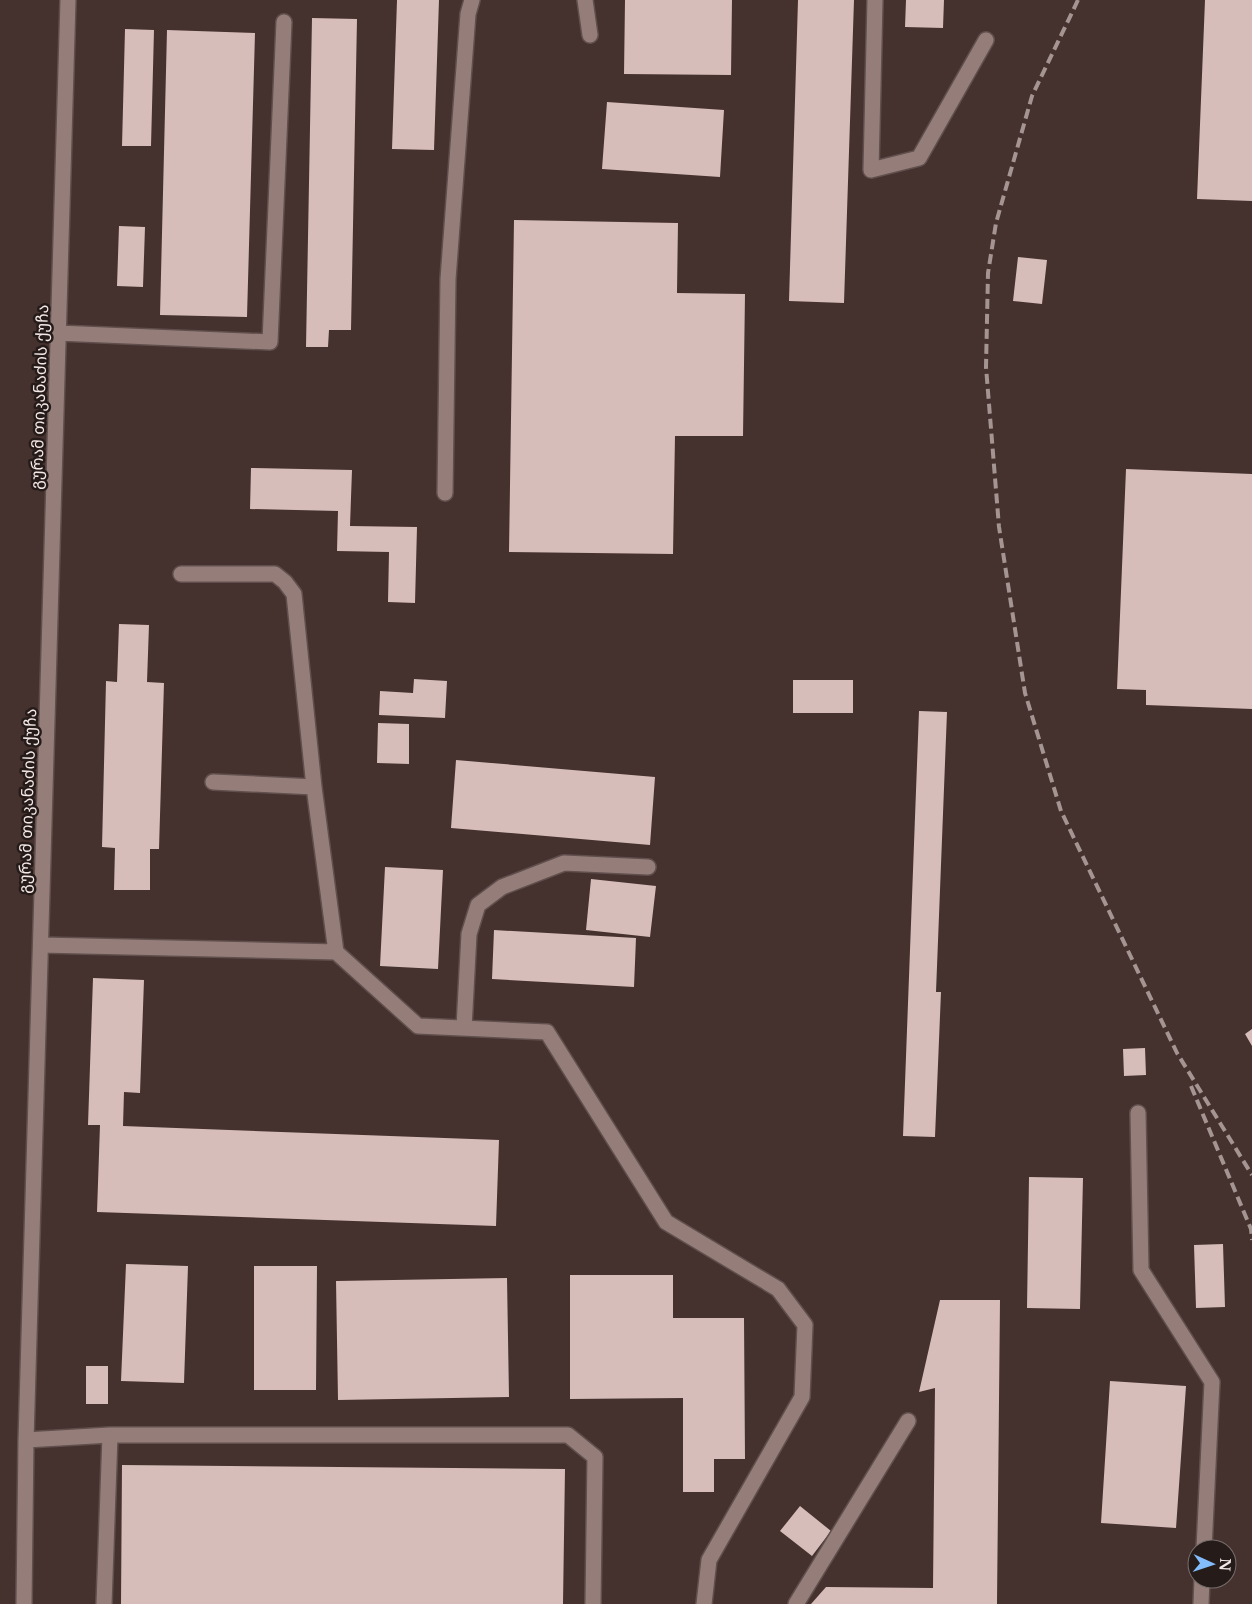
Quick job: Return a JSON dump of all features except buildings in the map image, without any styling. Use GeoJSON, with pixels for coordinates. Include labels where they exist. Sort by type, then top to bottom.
{"type":"FeatureCollection","features":[{"type":"Feature","properties":{"kind":"street","name":"გურამ თიკანაძის ქუჩა"},"geometry":{"type":"LineString","coordinates":[[24,1604],[26,1440],[68,0]]}},
{"type":"Feature","properties":{"kind":"street"},"geometry":{"type":"LineString","coordinates":[[445,493],[448,279],[468,14],[472,0]]}},
{"type":"Feature","properties":{"kind":"street"},"geometry":{"type":"LineString","coordinates":[[586,0],[590,35]]}},
{"type":"Feature","properties":{"kind":"street"},"geometry":{"type":"LineString","coordinates":[[875,0],[871,170],[919,158],[986,40]]}},
{"type":"Feature","properties":{"kind":"street"},"geometry":{"type":"LineString","coordinates":[[58,333],[270,342],[284,22]]}},
{"type":"Feature","properties":{"kind":"street"},"geometry":{"type":"LineString","coordinates":[[181,574],[275,574],[285,582],[294,594],[314,787],[336,952],[418,1026],[547,1032],[666,1222],[778,1290],[805,1325],[802,1396],[709,1560],[704,1604]]}},
{"type":"Feature","properties":{"kind":"street"},"geometry":{"type":"LineString","coordinates":[[213,782],[314,787]]}},
{"type":"Feature","properties":{"kind":"street"},"geometry":{"type":"LineString","coordinates":[[464,1028],[469,934],[478,905],[502,887],[564,864],[648,867]]}},
{"type":"Feature","properties":{"kind":"street"},"geometry":{"type":"LineString","coordinates":[[41,945],[336,952]]}},
{"type":"Feature","properties":{"kind":"street"},"geometry":{"type":"LineString","coordinates":[[1138,1113],[1141,1270],[1212,1382],[1204,1539]]}},
{"type":"Feature","properties":{"kind":"street"},"geometry":{"type":"LineString","coordinates":[[796,1604],[908,1421]]}},
{"type":"Feature","properties":{"kind":"street"},"geometry":{"type":"LineString","coordinates":[[26,1440],[110,1436],[568,1436],[595,1457],[593,1604]]}},
{"type":"Feature","properties":{"kind":"street"},"geometry":{"type":"LineString","coordinates":[[104,1604],[110,1436]]}},
{"type":"Feature","properties":{"kind":"street"},"geometry":{"type":"LineString","coordinates":[[1201,1604],[1202,1589]]}},
{"type":"Feature","properties":{"kind":"railway"},"geometry":{"type":"LineString","coordinates":[[1078,0],[1032,96],[996,223],[988,273],[986,367],[999,527],[1025,693],[1061,811],[1177,1053],[1252,1175]]}},
{"type":"Feature","properties":{"kind":"railway"},"geometry":{"type":"LineString","coordinates":[[1191,1086],[1251,1229],[1252,1240]]}}]}
